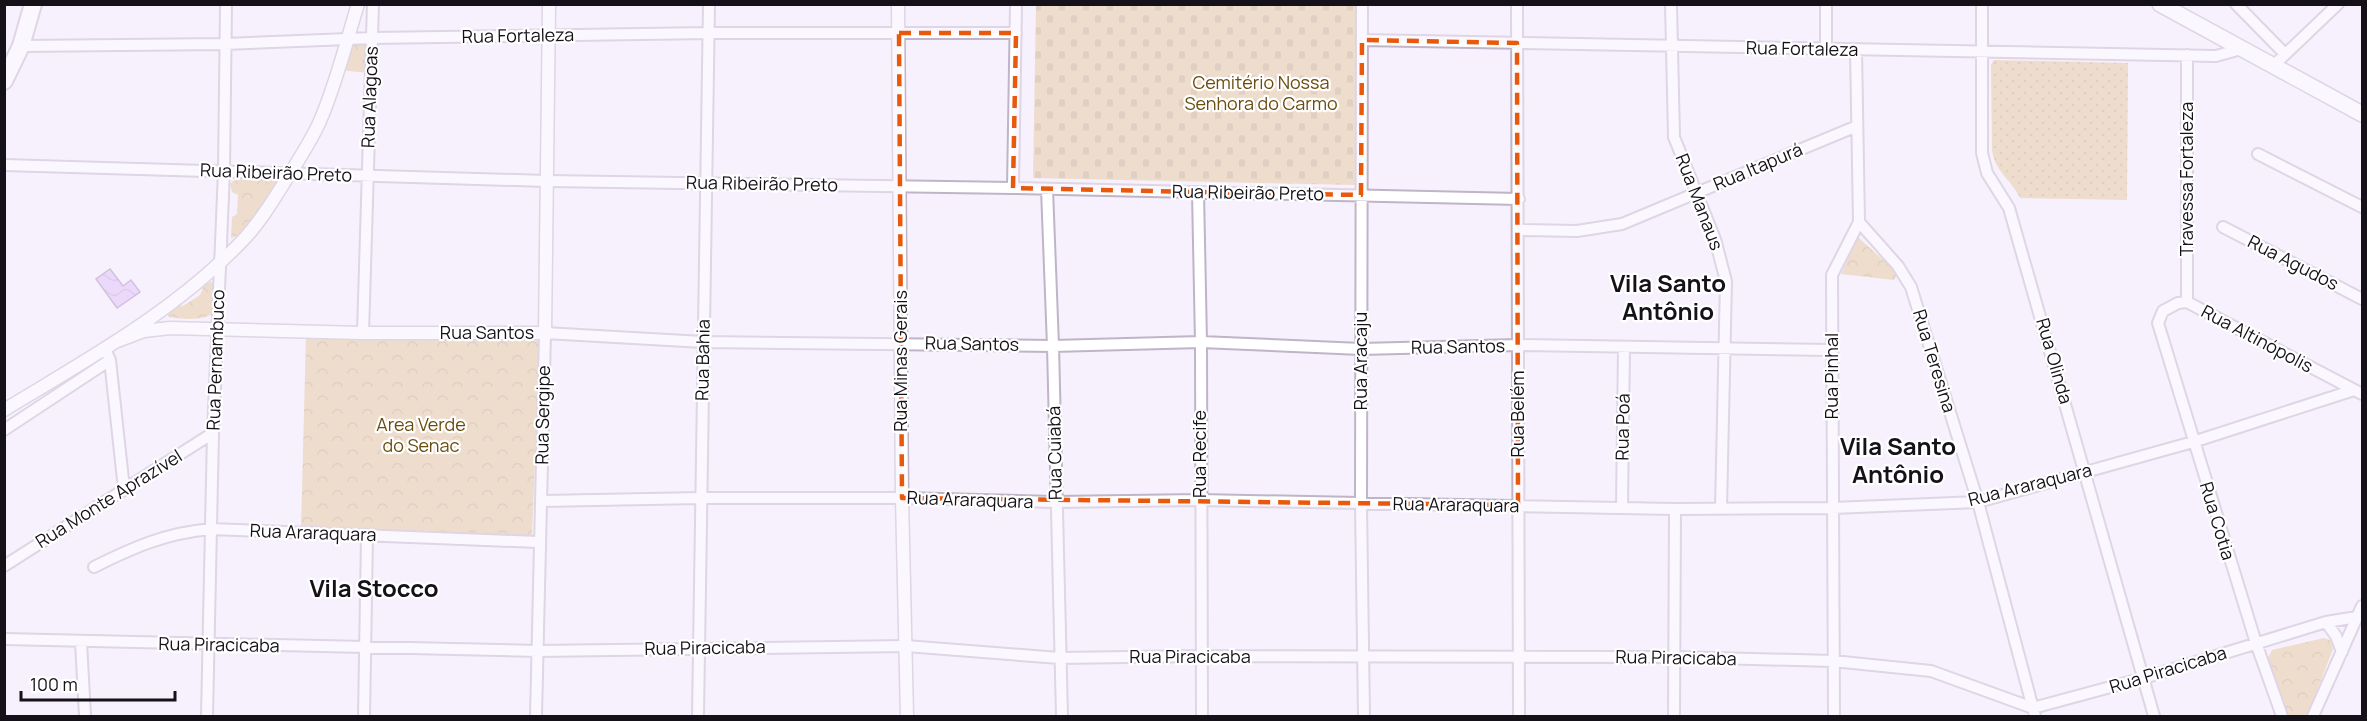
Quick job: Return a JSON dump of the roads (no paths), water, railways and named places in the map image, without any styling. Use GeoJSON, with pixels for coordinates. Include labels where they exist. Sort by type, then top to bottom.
{"type":"FeatureCollection","features":[{"type":"Feature","properties":{"kind":"main road"},"geometry":{"type":"LineString","coordinates":[[4,81],[21,46],[33,4]]}},
{"type":"Feature","properties":{"kind":"main road"},"geometry":{"type":"LineString","coordinates":[[2160,4],[2362,114]]}},
{"type":"Feature","properties":{"kind":"street","name":"Rua Pernambuco"},"geometry":{"type":"LineString","coordinates":[[207,717],[213,433],[224,171],[226,4]]}},
{"type":"Feature","properties":{"kind":"street"},"geometry":{"type":"LineString","coordinates":[[4,430],[110,351],[220,262],[266,213],[305,151],[320,121],[358,4]]}},
{"type":"Feature","properties":{"kind":"street","name":"Rua Alagoas"},"geometry":{"type":"LineString","coordinates":[[363,333],[373,4]]}},
{"type":"Feature","properties":{"kind":"street","name":"Rua Sergipe"},"geometry":{"type":"LineString","coordinates":[[536,717],[538,542],[542,501],[549,4]]}},
{"type":"Feature","properties":{"kind":"street","name":"Rua Bahia"},"geometry":{"type":"LineString","coordinates":[[698,717],[709,4]]}},
{"type":"Feature","properties":{"kind":"street","name":"Rua Minas Gerais"},"geometry":{"type":"LineString","coordinates":[[898,4],[902,498],[907,717]]}},
{"type":"Feature","properties":{"kind":"street"},"geometry":{"type":"LineString","coordinates":[[1013,188],[1016,4]]}},
{"type":"Feature","properties":{"kind":"street","name":"Rua Aracaju"},"geometry":{"type":"LineString","coordinates":[[1362,4],[1360,349],[1364,717]]}},
{"type":"Feature","properties":{"kind":"street","name":"Rua Belém"},"geometry":{"type":"LineString","coordinates":[[1517,4],[1520,717]]}},
{"type":"Feature","properties":{"kind":"street","name":"Rua Manaus"},"geometry":{"type":"LineString","coordinates":[[1671,4],[1674,137],[1715,240],[1726,281],[1721,508]]}},
{"type":"Feature","properties":{"kind":"street"},"geometry":{"type":"LineString","coordinates":[[1826,4],[1826,49]]}},
{"type":"Feature","properties":{"kind":"street","name":"Rua Olinda"},"geometry":{"type":"LineString","coordinates":[[1982,4],[1982,153],[1987,172],[2009,208],[2086,471],[2154,717]]}},
{"type":"Feature","properties":{"kind":"street"},"geometry":{"type":"LineString","coordinates":[[2236,4],[2286,54]]}},
{"type":"Feature","properties":{"kind":"street"},"geometry":{"type":"LineString","coordinates":[[2273,66],[2338,4]]}},
{"type":"Feature","properties":{"kind":"street","name":"Rua Fortaleza"},"geometry":{"type":"LineString","coordinates":[[21,46],[225,44],[348,38],[709,33],[1016,33]]}},
{"type":"Feature","properties":{"kind":"street","name":"Rua Fortaleza"},"geometry":{"type":"LineString","coordinates":[[1362,40],[1983,53],[2224,55],[2241,49]]}},
{"type":"Feature","properties":{"kind":"street"},"geometry":{"type":"LineString","coordinates":[[1856,50],[1859,222]]}},
{"type":"Feature","properties":{"kind":"street","name":"Travessa Fortaleza"},"geometry":{"type":"LineString","coordinates":[[2187,55],[2187,302]]}},
{"type":"Feature","properties":{"kind":"street","name":"Rua Itapurá"},"geometry":{"type":"LineString","coordinates":[[1519,230],[1577,231],[1622,224],[1857,126]]}},
{"type":"Feature","properties":{"kind":"street"},"geometry":{"type":"LineString","coordinates":[[2258,154],[2362,207]]}},
{"type":"Feature","properties":{"kind":"street","name":"Rua Ribeirão Preto"},"geometry":{"type":"LineString","coordinates":[[4,165],[547,181],[1519,199]]}},
{"type":"Feature","properties":{"kind":"street","name":"Rua Cuiabá"},"geometry":{"type":"LineString","coordinates":[[1047,189],[1062,717]]}},
{"type":"Feature","properties":{"kind":"street","name":"Rua Recife"},"geometry":{"type":"LineString","coordinates":[[1198,192],[1201,342],[1199,500],[1202,717]]}},
{"type":"Feature","properties":{"kind":"street","name":"Rua Pinhal"},"geometry":{"type":"LineString","coordinates":[[1834,717],[1832,275],[1859,222]]}},
{"type":"Feature","properties":{"kind":"street","name":"Rua Teresina"},"geometry":{"type":"LineString","coordinates":[[1859,222],[1898,266],[1911,286],[1978,502],[2034,712]]}},
{"type":"Feature","properties":{"kind":"street","name":"Rua Agudos"},"geometry":{"type":"LineString","coordinates":[[2223,227],[2362,299]]}},
{"type":"Feature","properties":{"kind":"street","name":"Rua Altinópolis"},"geometry":{"type":"LineString","coordinates":[[2158,323],[2163,311],[2178,303],[2187,302],[2358,392]]}},
{"type":"Feature","properties":{"kind":"street"},"geometry":{"type":"LineString","coordinates":[[163,309],[161,321],[170,328]]}},
{"type":"Feature","properties":{"kind":"street","name":"Rua Cotia"},"geometry":{"type":"LineString","coordinates":[[2158,323],[2256,643],[2282,717]]}},
{"type":"Feature","properties":{"kind":"street","name":"Rua Santos"},"geometry":{"type":"LineString","coordinates":[[110,351],[144,332],[170,328],[363,333],[545,333],[703,342],[1053,346],[1201,342],[1360,349],[1518,345],[1832,350]]}},
{"type":"Feature","properties":{"kind":"street","name":"Rua Poá"},"geometry":{"type":"LineString","coordinates":[[1622,507],[1624,347]]}},
{"type":"Feature","properties":{"kind":"street"},"geometry":{"type":"LineString","coordinates":[[4,410],[110,351]]}},
{"type":"Feature","properties":{"kind":"street"},"geometry":{"type":"LineString","coordinates":[[110,351],[124,489]]}},
{"type":"Feature","properties":{"kind":"street","name":"Rua Araraquara"},"geometry":{"type":"LineString","coordinates":[[542,501],[701,498],[902,498],[1055,502],[1199,500],[1675,509],[1833,508],[1978,502],[2193,442],[2358,392]]}},
{"type":"Feature","properties":{"kind":"street","name":"Rua Monte Aprazível"},"geometry":{"type":"LineString","coordinates":[[4,566],[213,433]]}},
{"type":"Feature","properties":{"kind":"street"},"geometry":{"type":"LineString","coordinates":[[1674,717],[1675,509]]}},
{"type":"Feature","properties":{"kind":"street","name":"Rua Araraquara"},"geometry":{"type":"LineString","coordinates":[[94,567],[141,544],[181,532],[212,529],[538,542]]}},
{"type":"Feature","properties":{"kind":"street"},"geometry":{"type":"LineString","coordinates":[[364,717],[367,535]]}},
{"type":"Feature","properties":{"kind":"street"},"geometry":{"type":"LineString","coordinates":[[2313,717],[2360,619],[2362,606]]}},
{"type":"Feature","properties":{"kind":"street","name":"Rua Piracicaba"},"geometry":{"type":"LineString","coordinates":[[4,639],[538,651],[906,646],[1059,658],[1675,657],[1833,661],[1931,671],[2034,712],[2325,622],[2360,619]]}},
{"type":"Feature","properties":{"kind":"street"},"geometry":{"type":"LineString","coordinates":[[2325,622],[2336,636],[2343,652]]}},
{"type":"Feature","properties":{"kind":"street"},"geometry":{"type":"LineString","coordinates":[[81,642],[85,717]]}},
{"type":"Feature","properties":{"kind":"water"},"geometry":{"type":"Polygon","coordinates":[[[110,269],[123,286],[131,280],[140,292],[117,308],[96,279],[110,269]]]}},
{"type":"Feature","properties":{"kind":"district","name":"Vila Santo Antônio"},"geometry":{"type":"Point","coordinates":[1668,298]}},
{"type":"Feature","properties":{"kind":"district","name":"Vila Santo Antônio"},"geometry":{"type":"Point","coordinates":[1898,461]}},
{"type":"Feature","properties":{"kind":"district","name":"Vila Stocco"},"geometry":{"type":"Point","coordinates":[374,589]}},
{"type":"Feature","properties":{"kind":"park label","name":"Cemitério Nossa Senhora do Carmo"},"geometry":{"type":"Point","coordinates":[1261,94]}},
{"type":"Feature","properties":{"kind":"park label","name":"Area Verde do Senac"},"geometry":{"type":"Point","coordinates":[421,435]}}]}
